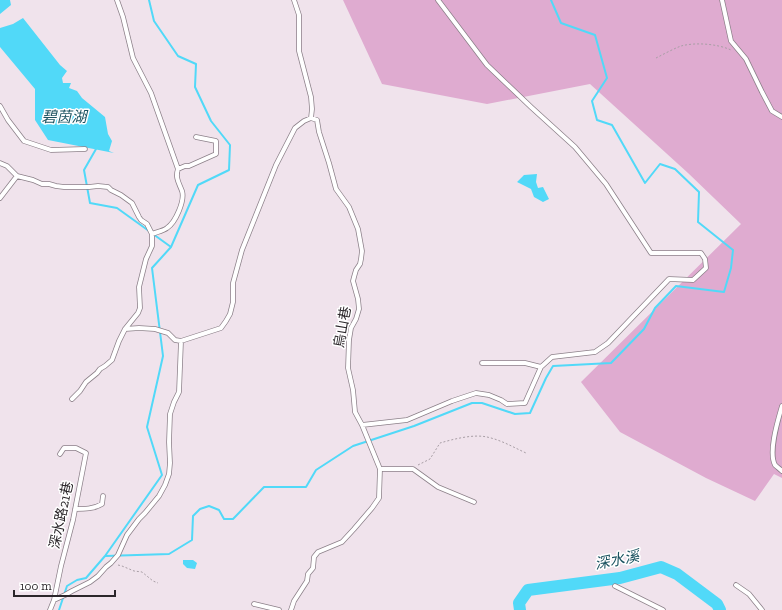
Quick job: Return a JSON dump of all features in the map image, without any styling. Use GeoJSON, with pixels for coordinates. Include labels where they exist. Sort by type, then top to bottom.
{"type":"FeatureCollection","features":[{"type":"Feature","properties":{"kind":"lane"},"geometry":{"type":"LineString","coordinates":[[117,0],[124,17],[133,58],[151,93],[178,170],[176,174],[177,180],[182,192],[182,200],[175,220],[168,227],[152,234]]}},
{"type":"Feature","properties":{"kind":"lane"},"geometry":{"type":"LineString","coordinates":[[125,329],[155,329],[168,333],[175,340],[181,341],[221,328],[226,322],[233,302],[233,283],[242,250],[276,165],[295,128],[310,118],[312,109],[311,97],[299,51],[299,15],[294,0]]}},
{"type":"Feature","properties":{"kind":"lane"},"geometry":{"type":"LineString","coordinates":[[362,425],[407,420],[452,401],[476,393],[490,395],[507,404],[525,403],[541,367],[552,357],[595,352],[608,343],[669,279],[694,280],[706,268],[705,259],[701,252],[651,253],[606,184],[575,146],[487,66],[438,0]]}},
{"type":"Feature","properties":{"kind":"lane"},"geometry":{"type":"LineString","coordinates":[[722,0],[731,41],[746,59],[772,111],[782,117]]}},
{"type":"Feature","properties":{"kind":"lane"},"geometry":{"type":"LineString","coordinates":[[0,106],[8,120],[24,141],[51,150],[85,149]]}},
{"type":"Feature","properties":{"kind":"lane","name":"烏山巷"},"geometry":{"type":"LineString","coordinates":[[310,118],[317,120],[319,132],[336,189],[349,207],[358,229],[362,251],[360,264],[356,270],[353,281],[359,309],[351,328],[348,368],[355,412],[380,469]]}},
{"type":"Feature","properties":{"kind":"lane"},"geometry":{"type":"LineString","coordinates":[[178,170],[216,154],[216,141],[196,137]]}},
{"type":"Feature","properties":{"kind":"lane"},"geometry":{"type":"LineString","coordinates":[[0,163],[7,166],[17,176],[42,184],[64,187],[108,187],[132,203],[139,217],[147,224],[152,234],[152,246],[141,274],[139,287],[140,308],[138,313],[125,329],[112,360],[86,382],[72,399]]}},
{"type":"Feature","properties":{"kind":"lane"},"geometry":{"type":"LineString","coordinates":[[0,198],[17,176]]}},
{"type":"Feature","properties":{"kind":"lane"},"geometry":{"type":"LineString","coordinates":[[54,600],[90,582],[111,563],[118,555],[127,535],[159,496],[166,485],[170,463],[170,414],[179,392],[181,341]]}},
{"type":"Feature","properties":{"kind":"lane"},"geometry":{"type":"LineString","coordinates":[[482,363],[525,363],[541,367]]}},
{"type":"Feature","properties":{"kind":"lane"},"geometry":{"type":"LineString","coordinates":[[782,406],[773,447],[773,457],[776,465],[782,471]]}},
{"type":"Feature","properties":{"kind":"lane","name":"深水路21巷"},"geometry":{"type":"LineString","coordinates":[[50,610],[54,600],[75,509],[86,453],[76,448],[64,448],[60,454]]}},
{"type":"Feature","properties":{"kind":"lane"},"geometry":{"type":"LineString","coordinates":[[291,610],[294,601],[307,581],[308,574],[313,568],[314,557],[318,552],[342,542],[379,498],[380,469],[413,469],[438,487],[474,502]]}},
{"type":"Feature","properties":{"kind":"lane"},"geometry":{"type":"LineString","coordinates":[[75,509],[98,507],[102,504],[103,496]]}},
{"type":"Feature","properties":{"kind":"lane"},"geometry":{"type":"LineString","coordinates":[[736,585],[749,594],[762,610]]}},
{"type":"Feature","properties":{"kind":"lane"},"geometry":{"type":"LineString","coordinates":[[615,586],[664,610]]}},
{"type":"Feature","properties":{"kind":"lane"},"geometry":{"type":"LineString","coordinates":[[254,604],[279,610]]}},
{"type":"Feature","properties":{"kind":"path"},"geometry":{"type":"LineString","coordinates":[[656,58],[680,46],[690,44],[720,46],[735,52]]}},
{"type":"Feature","properties":{"kind":"path"},"geometry":{"type":"LineString","coordinates":[[413,469],[430,459],[440,443],[452,439],[486,436],[526,453]]}},
{"type":"Feature","properties":{"kind":"path"},"geometry":{"type":"LineString","coordinates":[[111,563],[134,571],[142,572],[158,583]]}},
{"type":"Feature","properties":{"kind":"shaded area"},"geometry":{"type":"Polygon","coordinates":[[[343,0],[782,0],[782,478],[774,474],[755,501],[706,478],[620,432],[581,382],[741,224],[688,173],[590,84],[487,104],[382,84],[343,0]]]}},
{"type":"Feature","properties":{"kind":"water"},"geometry":{"type":"Polygon","coordinates":[[[0,0],[10,0],[11,5],[0,14],[0,0]]]}},
{"type":"Feature","properties":{"kind":"water","name":"碧茵湖"},"geometry":{"type":"Polygon","coordinates":[[[23,18],[60,65],[67,71],[62,78],[63,83],[71,83],[69,88],[77,91],[82,98],[105,117],[108,134],[112,141],[109,151],[114,153],[48,140],[35,120],[35,89],[0,47],[0,28],[13,24],[23,18]]]}},
{"type":"Feature","properties":{"kind":"water"},"geometry":{"type":"Polygon","coordinates":[[[537,174],[536,182],[538,188],[543,187],[549,199],[543,202],[534,197],[531,189],[517,182],[524,175],[537,174]]]}},
{"type":"Feature","properties":{"kind":"water"},"geometry":{"type":"Polygon","coordinates":[[[183,560],[193,560],[197,563],[195,569],[187,568],[183,564],[183,560]]]}},
{"type":"Feature","properties":{"kind":"waterway"},"geometry":{"type":"LineString","coordinates":[[149,0],[154,21],[178,56],[196,64],[195,87],[211,121],[230,145],[229,170],[198,185],[171,247]]}},
{"type":"Feature","properties":{"kind":"waterway"},"geometry":{"type":"LineString","coordinates":[[105,556],[169,554],[192,540],[193,516],[200,509],[209,506],[219,510],[224,519],[233,519],[264,487],[306,487],[316,470],[353,446],[414,426],[472,403],[482,403],[515,414],[530,413],[553,366],[611,363],[644,329],[655,308],[676,286],[724,292],[731,268],[733,250],[698,222],[699,192],[675,169],[660,164],[645,183],[612,125],[597,120],[592,101],[607,78],[595,35],[561,23],[551,0]]}},
{"type":"Feature","properties":{"kind":"waterway"},"geometry":{"type":"LineString","coordinates":[[96,149],[84,170],[90,203],[117,208],[149,231]]}},
{"type":"Feature","properties":{"kind":"waterway"},"geometry":{"type":"LineString","coordinates":[[59,610],[67,586],[77,580],[86,578],[105,556],[162,475],[147,427],[163,356],[152,268],[171,247],[153,234]]}},
{"type":"Feature","properties":{"kind":"waterway","name":"深水溪"},"geometry":{"type":"LineString","coordinates":[[520,610],[519,603],[528,590],[620,578],[661,567],[677,574],[717,604],[720,610]]}}]}
